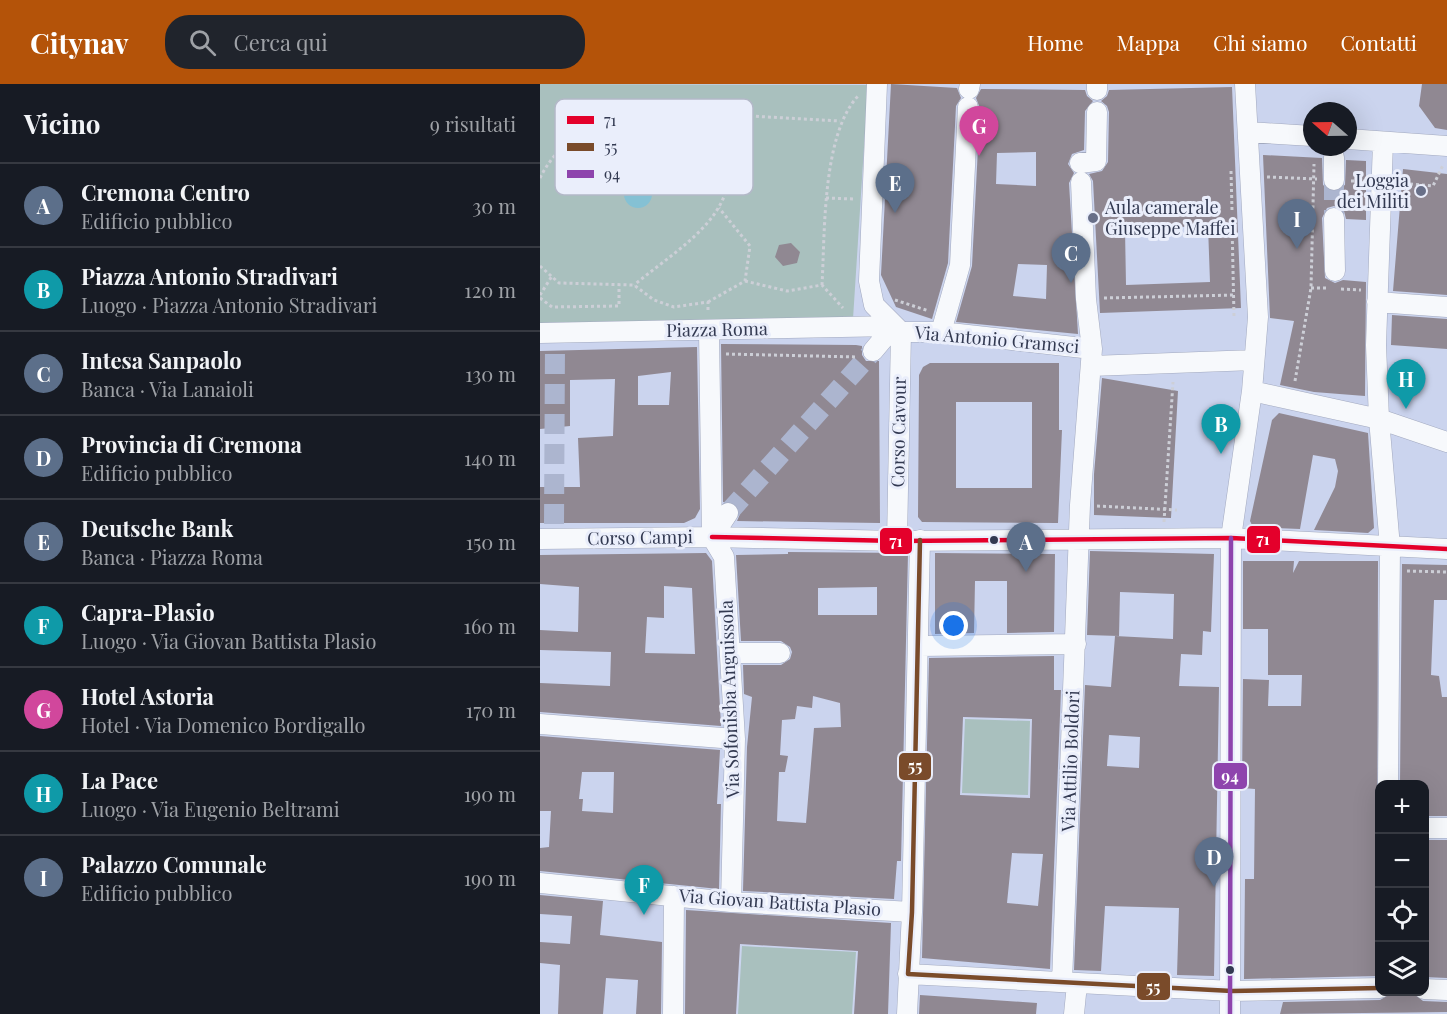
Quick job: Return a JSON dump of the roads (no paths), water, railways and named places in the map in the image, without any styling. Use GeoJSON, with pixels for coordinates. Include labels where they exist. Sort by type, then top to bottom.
{"type":"FeatureCollection","features":[{"type":"Feature","properties":{"kind":"street"},"geometry":{"type":"LineString","coordinates":[[870,354],[898,329],[874,305],[869,281],[877,84]]}},
{"type":"Feature","properties":{"kind":"street"},"geometry":{"type":"LineString","coordinates":[[1230,1014],[1232,991],[1229,978],[1232,538],[1252,391],[1257,317],[1245,84]]}},
{"type":"Feature","properties":{"kind":"street"},"geometry":{"type":"LineString","coordinates":[[940,324],[960,265],[969,94]]}},
{"type":"Feature","properties":{"kind":"street","name":"Via Attilio Boldori"},"geometry":{"type":"LineString","coordinates":[[1074,1014],[1070,983],[1076,644],[1080,505],[1092,358],[1086,299],[1080,173],[1096,160],[1097,112]]}},
{"type":"Feature","properties":{"kind":"street"},"geometry":{"type":"LineString","coordinates":[[1248,132],[1303,135]]}},
{"type":"Feature","properties":{"kind":"street"},"geometry":{"type":"LineString","coordinates":[[1357,140],[1383,142],[1445,155]]}},
{"type":"Feature","properties":{"kind":"street"},"geometry":{"type":"LineString","coordinates":[[1383,142],[1376,345],[1379,419],[1390,547],[1388,780]]}},
{"type":"Feature","properties":{"kind":"street"},"geometry":{"type":"LineString","coordinates":[[1334,158],[1334,180]]}},
{"type":"Feature","properties":{"kind":"street"},"geometry":{"type":"LineString","coordinates":[[1334,218],[1335,271]]}},
{"type":"Feature","properties":{"kind":"street"},"geometry":{"type":"LineString","coordinates":[[1377,302],[1447,307]]}},
{"type":"Feature","properties":{"kind":"street","name":"Via Antonio Gramsci"},"geometry":{"type":"LineString","coordinates":[[898,329],[940,324],[1092,358],[1254,360]]}},
{"type":"Feature","properties":{"kind":"street","name":"Piazza Roma"},"geometry":{"type":"LineString","coordinates":[[550,337],[861,326],[898,329]]}},
{"type":"Feature","properties":{"kind":"street","name":"Corso Cavour"},"geometry":{"type":"LineString","coordinates":[[897,541],[898,329]]}},
{"type":"Feature","properties":{"kind":"street"},"geometry":{"type":"LineString","coordinates":[[709,331],[712,537]]}},
{"type":"Feature","properties":{"kind":"street"},"geometry":{"type":"LineString","coordinates":[[1252,391],[1379,419],[1447,441]]}},
{"type":"Feature","properties":{"kind":"street"},"geometry":{"type":"LineString","coordinates":[[712,537],[728,513]]}},
{"type":"Feature","properties":{"kind":"street","name":"Corso Campi"},"geometry":{"type":"LineString","coordinates":[[549,534],[897,541],[1232,538],[1447,549]]}},
{"type":"Feature","properties":{"kind":"street","name":"Via Sofonisba Anguissola"},"geometry":{"type":"LineString","coordinates":[[712,537],[724,557],[735,739],[731,902]]}},
{"type":"Feature","properties":{"kind":"street"},"geometry":{"type":"LineString","coordinates":[[907,1014],[920,646],[920,540]]}},
{"type":"Feature","properties":{"kind":"street"},"geometry":{"type":"LineString","coordinates":[[920,646],[1076,644]]}},
{"type":"Feature","properties":{"kind":"street"},"geometry":{"type":"LineString","coordinates":[[730,653],[780,653]]}},
{"type":"Feature","properties":{"kind":"street"},"geometry":{"type":"LineString","coordinates":[[540,724],[735,739]]}},
{"type":"Feature","properties":{"kind":"street"},"geometry":{"type":"LineString","coordinates":[[1429,828],[1447,828]]}},
{"type":"Feature","properties":{"kind":"street","name":"Via Giovan Battista Plasio"},"geometry":{"type":"LineString","coordinates":[[540,883],[731,902],[912,912]]}},
{"type":"Feature","properties":{"kind":"street"},"geometry":{"type":"LineString","coordinates":[[673,1014],[674,896]]}},
{"type":"Feature","properties":{"kind":"street"},"geometry":{"type":"LineString","coordinates":[[908,974],[1232,991],[1375,988]]}},
{"type":"Feature","properties":{"kind":"street"},"geometry":{"type":"LineString","coordinates":[[1429,989],[1447,990]]}},
{"type":"Feature","properties":{"kind":"water"},"geometry":{"type":"Polygon","coordinates":[[[624,195],[652,195],[648,204],[638,208],[628,204],[624,195]]]}},
{"type":"Feature","properties":{"kind":"tunnel"},"geometry":{"type":"LineString","coordinates":[[1334,180],[1334,218]]}},
{"type":"Feature","properties":{"kind":"tunnel"},"geometry":{"type":"LineString","coordinates":[[554,524],[555,346]]}},
{"type":"Feature","properties":{"kind":"tunnel"},"geometry":{"type":"LineString","coordinates":[[728,513],[873,351]]}},
{"type":"Feature","properties":{"kind":"place","name":"Hotel Astoria"},"geometry":{"type":"Point","coordinates":[979,156]}},
{"type":"Feature","properties":{"kind":"place","name":"Loggia dei Militi"},"geometry":{"type":"Point","coordinates":[1421,191]}},
{"type":"Feature","properties":{"kind":"place","name":"Deutsche Bank"},"geometry":{"type":"Point","coordinates":[895,213]}},
{"type":"Feature","properties":{"kind":"place","name":"Aula camerale Giuseppe Maffei"},"geometry":{"type":"Point","coordinates":[1093,218]}},
{"type":"Feature","properties":{"kind":"place","name":"Palazzo Comunale"},"geometry":{"type":"Point","coordinates":[1297,249]}},
{"type":"Feature","properties":{"kind":"place","name":"Intesa Sanpaolo"},"geometry":{"type":"Point","coordinates":[1071,283]}},
{"type":"Feature","properties":{"kind":"place","name":"La Pace"},"geometry":{"type":"Point","coordinates":[1406,409]}},
{"type":"Feature","properties":{"kind":"place","name":"Piazza Antonio Stradivari"},"geometry":{"type":"Point","coordinates":[1221,454]}},
{"type":"Feature","properties":{"kind":"place","name":"Cremona Centro"},"geometry":{"type":"Point","coordinates":[1026,572]}},
{"type":"Feature","properties":{"kind":"place","name":"Provincia di Cremona"},"geometry":{"type":"Point","coordinates":[1214,887]}},
{"type":"Feature","properties":{"kind":"place","name":"Capra-Plasio"},"geometry":{"type":"Point","coordinates":[644,915]}}]}
